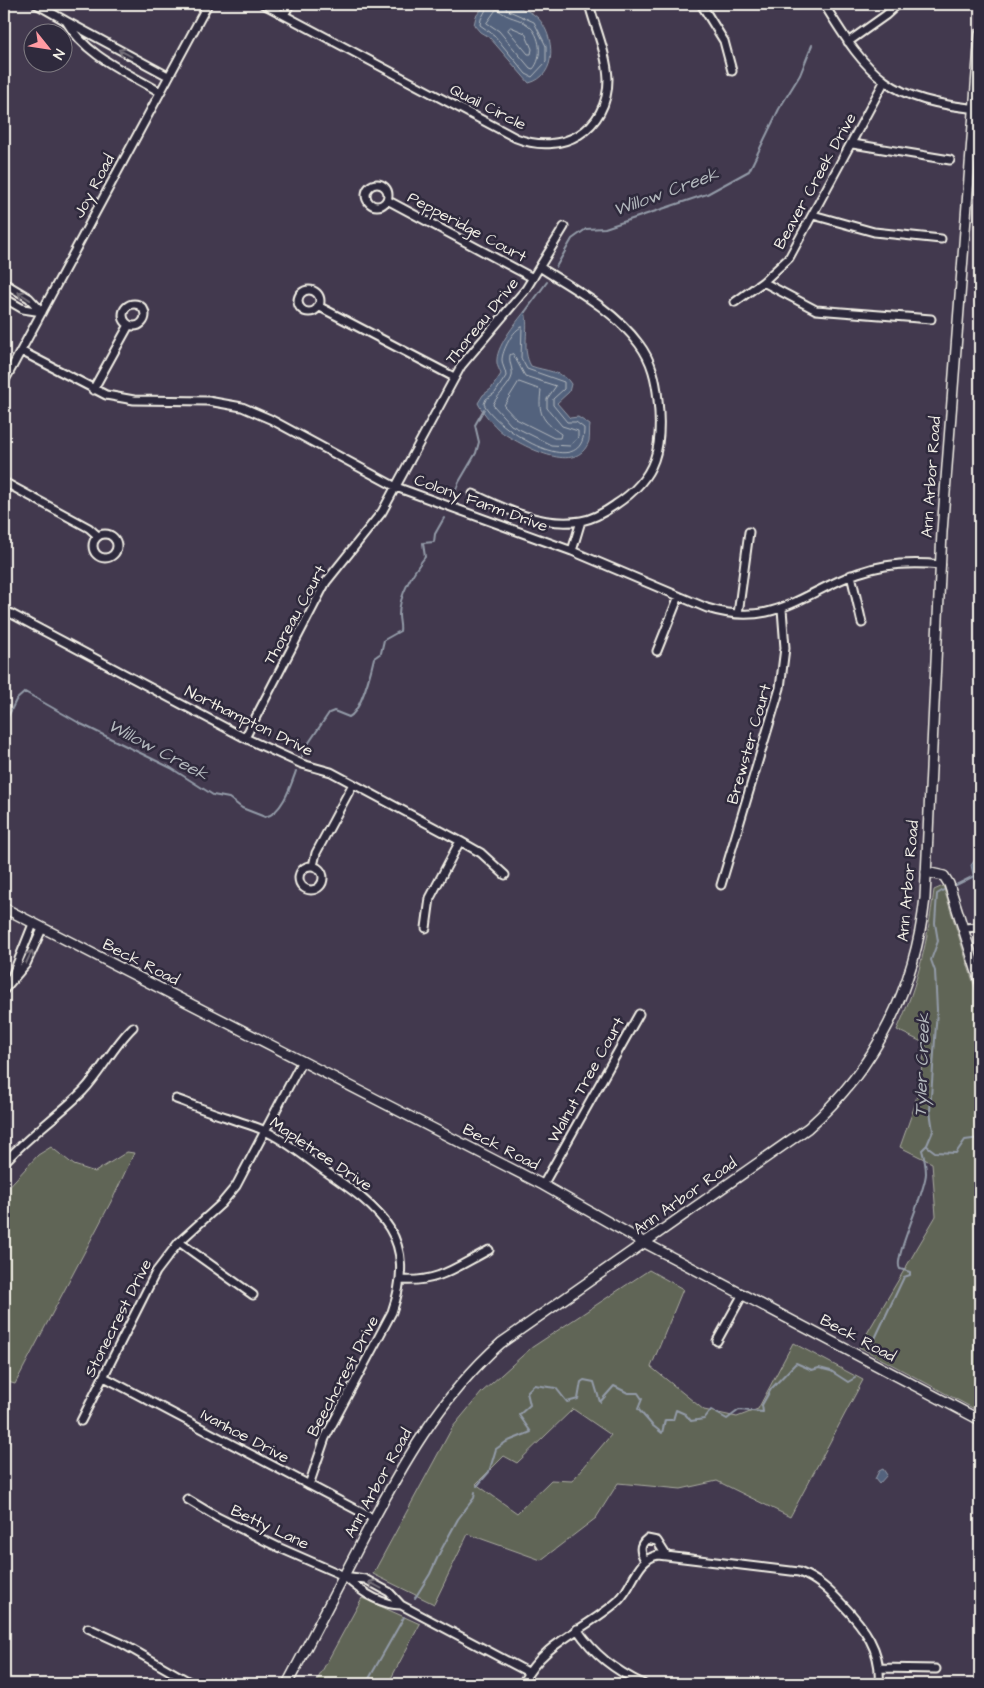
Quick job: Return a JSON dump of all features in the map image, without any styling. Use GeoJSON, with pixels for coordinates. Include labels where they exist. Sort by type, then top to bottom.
{"type":"FeatureCollection","features":[{"type":"Feature","properties":{"kind":"main road","name":"Ann Arbor Road"},"geometry":{"type":"LineString","coordinates":[[287,1684],[374,1519],[426,1428],[448,1398],[476,1366],[500,1343],[808,1128],[823,1114],[862,1069],[890,1022],[912,969],[922,920],[926,872],[940,565],[977,108],[980,34]]}},
{"type":"Feature","properties":{"kind":"main road"},"geometry":{"type":"LineString","coordinates":[[926,872],[944,876],[951,887],[980,982]]}},
{"type":"Feature","properties":{"kind":"main road","name":"Beck Road"},"geometry":{"type":"LineString","coordinates":[[4,908],[543,1186],[645,1243],[980,1420]]}},
{"type":"Feature","properties":{"kind":"street"},"geometry":{"type":"LineString","coordinates":[[36,4],[168,76]]}},
{"type":"Feature","properties":{"kind":"street","name":"Joy Road"},"geometry":{"type":"LineString","coordinates":[[4,382],[208,4]]}},
{"type":"Feature","properties":{"kind":"street","name":"Quail Circle"},"geometry":{"type":"LineString","coordinates":[[263,4],[516,138],[545,145],[568,140],[585,130],[598,116],[606,98],[608,77],[606,65],[589,4]]}},
{"type":"Feature","properties":{"kind":"street"},"geometry":{"type":"LineString","coordinates":[[284,15],[290,4]]}},
{"type":"Feature","properties":{"kind":"street"},"geometry":{"type":"LineString","coordinates":[[701,4],[724,41],[732,71]]}},
{"type":"Feature","properties":{"kind":"street"},"geometry":{"type":"LineString","coordinates":[[824,4],[857,56],[884,82],[922,100],[977,108]]}},
{"type":"Feature","properties":{"kind":"street"},"geometry":{"type":"LineString","coordinates":[[848,42],[898,4]]}},
{"type":"Feature","properties":{"kind":"street"},"geometry":{"type":"LineString","coordinates":[[66,21],[74,35],[90,52],[160,92]]}},
{"type":"Feature","properties":{"kind":"street","name":"Beaver Creek Drive"},"geometry":{"type":"LineString","coordinates":[[735,302],[763,282],[790,258],[853,144],[884,82]]}},
{"type":"Feature","properties":{"kind":"street"},"geometry":{"type":"LineString","coordinates":[[853,144],[950,160]]}},
{"type":"Feature","properties":{"kind":"street","name":"Pepperidge Court"},"geometry":{"type":"LineString","coordinates":[[387,200],[534,278]]}},
{"type":"Feature","properties":{"kind":"street"},"geometry":{"type":"LineString","coordinates":[[813,215],[874,232],[941,238]]}},
{"type":"Feature","properties":{"kind":"street","name":"Thoreau Drive"},"geometry":{"type":"LineString","coordinates":[[396,487],[454,377],[477,344],[534,278],[564,227]]}},
{"type":"Feature","properties":{"kind":"street"},"geometry":{"type":"LineString","coordinates":[[473,494],[524,516],[555,521],[580,521],[603,513],[621,501],[638,486],[650,470],[657,454],[660,436],[656,384],[647,357],[630,333],[597,303],[541,268]]}},
{"type":"Feature","properties":{"kind":"street"},"geometry":{"type":"LineString","coordinates":[[763,282],[816,310],[931,319]]}},
{"type":"Feature","properties":{"kind":"street"},"geometry":{"type":"LineString","coordinates":[[4,283],[29,298],[42,312]]}},
{"type":"Feature","properties":{"kind":"street"},"geometry":{"type":"LineString","coordinates":[[4,298],[24,309],[42,312]]}},
{"type":"Feature","properties":{"kind":"street"},"geometry":{"type":"LineString","coordinates":[[318,306],[454,377]]}},
{"type":"Feature","properties":{"kind":"street"},"geometry":{"type":"LineString","coordinates":[[93,390],[129,325]]}},
{"type":"Feature","properties":{"kind":"street","name":"Colony Farm Drive"},"geometry":{"type":"LineString","coordinates":[[21,351],[93,390],[134,400],[208,401],[242,407],[270,419],[396,487],[572,551],[713,610],[738,614],[760,614],[782,609],[851,575],[892,564],[940,565]]}},
{"type":"Feature","properties":{"kind":"street"},"geometry":{"type":"LineString","coordinates":[[4,482],[89,528],[98,536]]}},
{"type":"Feature","properties":{"kind":"street","name":"Thoreau Court"},"geometry":{"type":"LineString","coordinates":[[245,738],[326,582],[341,561],[374,524],[396,487]]}},
{"type":"Feature","properties":{"kind":"street"},"geometry":{"type":"LineString","coordinates":[[572,551],[580,521]]}},
{"type":"Feature","properties":{"kind":"street"},"geometry":{"type":"LineString","coordinates":[[738,614],[749,532]]}},
{"type":"Feature","properties":{"kind":"street"},"geometry":{"type":"LineString","coordinates":[[851,575],[862,623]]}},
{"type":"Feature","properties":{"kind":"street"},"geometry":{"type":"LineString","coordinates":[[658,651],[679,596]]}},
{"type":"Feature","properties":{"kind":"street","name":"Brewster Court"},"geometry":{"type":"LineString","coordinates":[[721,885],[780,688],[785,648],[782,609]]}},
{"type":"Feature","properties":{"kind":"street","name":"Northampton Drive"},"geometry":{"type":"LineString","coordinates":[[4,610],[245,738],[302,764],[331,772],[460,840],[481,853],[505,875]]}},
{"type":"Feature","properties":{"kind":"street"},"geometry":{"type":"LineString","coordinates":[[313,866],[316,853],[353,784]]}},
{"type":"Feature","properties":{"kind":"street"},"geometry":{"type":"LineString","coordinates":[[426,928],[430,898],[460,840]]}},
{"type":"Feature","properties":{"kind":"street"},"geometry":{"type":"LineString","coordinates":[[10,982],[16,961],[33,924]]}},
{"type":"Feature","properties":{"kind":"street"},"geometry":{"type":"LineString","coordinates":[[964,928],[980,927]]}},
{"type":"Feature","properties":{"kind":"street"},"geometry":{"type":"LineString","coordinates":[[4,990],[26,964],[42,929]]}},
{"type":"Feature","properties":{"kind":"street","name":"Walnut Tree Court"},"geometry":{"type":"LineString","coordinates":[[543,1186],[639,1014]]}},
{"type":"Feature","properties":{"kind":"street"},"geometry":{"type":"LineString","coordinates":[[4,1163],[82,1092],[100,1070],[120,1040],[133,1028]]}},
{"type":"Feature","properties":{"kind":"street","name":"Stonecrest Drive"},"geometry":{"type":"LineString","coordinates":[[81,1420],[149,1284],[164,1260],[179,1242],[231,1192],[266,1132],[302,1061]]}},
{"type":"Feature","properties":{"kind":"street","name":"Mapletree Drive"},"geometry":{"type":"LineString","coordinates":[[176,1099],[266,1132],[362,1196],[388,1224],[396,1241],[400,1261],[400,1280]]}},
{"type":"Feature","properties":{"kind":"street"},"geometry":{"type":"LineString","coordinates":[[179,1242],[253,1295]]}},
{"type":"Feature","properties":{"kind":"street"},"geometry":{"type":"LineString","coordinates":[[400,1280],[419,1282],[431,1280],[489,1250]]}},
{"type":"Feature","properties":{"kind":"street","name":"Beechcrest Drive"},"geometry":{"type":"LineString","coordinates":[[310,1485],[325,1438],[392,1312],[400,1280]]}},
{"type":"Feature","properties":{"kind":"street"},"geometry":{"type":"LineString","coordinates":[[717,1341],[743,1294]]}},
{"type":"Feature","properties":{"kind":"street","name":"Ivanhoe Drive"},"geometry":{"type":"LineString","coordinates":[[104,1377],[374,1519]]}},
{"type":"Feature","properties":{"kind":"street","name":"Betty Lane"},"geometry":{"type":"LineString","coordinates":[[187,1499],[250,1534],[344,1576]]}},
{"type":"Feature","properties":{"kind":"street"},"geometry":{"type":"LineString","coordinates":[[645,1560],[641,1554],[642,1548],[645,1541],[650,1538],[659,1542],[666,1555]]}},
{"type":"Feature","properties":{"kind":"street"},"geometry":{"type":"LineString","coordinates":[[522,1684],[528,1672],[552,1646],[620,1599],[645,1560],[653,1555],[666,1555],[799,1572],[813,1578],[827,1588],[863,1627],[874,1646],[879,1668],[879,1684]]}},
{"type":"Feature","properties":{"kind":"street"},"geometry":{"type":"LineString","coordinates":[[344,1576],[359,1590],[383,1602],[401,1605]]}},
{"type":"Feature","properties":{"kind":"street"},"geometry":{"type":"LineString","coordinates":[[344,1576],[365,1579],[388,1592],[401,1605],[528,1672]]}},
{"type":"Feature","properties":{"kind":"street"},"geometry":{"type":"LineString","coordinates":[[88,1628],[121,1643],[193,1684]]}},
{"type":"Feature","properties":{"kind":"street"},"geometry":{"type":"LineString","coordinates":[[576,1628],[586,1643],[605,1662],[643,1684]]}},
{"type":"Feature","properties":{"kind":"street"},"geometry":{"type":"LineString","coordinates":[[879,1668],[936,1669]]}},
{"type":"Feature","properties":{"kind":"green space"},"geometry":{"type":"Polygon","coordinates":[[[943,886],[980,1004],[980,1369],[977,1372],[980,1374],[980,1412],[859,1347],[936,1216],[932,1163],[900,1147],[915,1105],[926,1044],[897,1030],[917,978],[934,890],[943,886]]]}},
{"type":"Feature","properties":{"kind":"green space"},"geometry":{"type":"Polygon","coordinates":[[[51,1147],[74,1165],[95,1172],[127,1152],[134,1153],[114,1196],[15,1384],[4,1381],[4,1192],[38,1155],[51,1147]]]}},
{"type":"Feature","properties":{"kind":"green space"},"geometry":{"type":"Polygon","coordinates":[[[649,1270],[683,1289],[651,1367],[704,1410],[737,1417],[758,1409],[793,1343],[863,1380],[790,1517],[717,1481],[681,1489],[618,1483],[596,1518],[541,1560],[468,1534],[434,1604],[373,1574],[452,1428],[482,1392],[531,1348],[649,1270]],[[573,1409],[517,1463],[504,1456],[476,1484],[517,1513],[551,1480],[572,1481],[611,1435],[573,1409]]]}},
{"type":"Feature","properties":{"kind":"green space"},"geometry":{"type":"Polygon","coordinates":[[[362,1598],[420,1624],[388,1684],[315,1684],[362,1598]]]}},
{"type":"Feature","properties":{"kind":"water"},"geometry":{"type":"Polygon","coordinates":[[[486,4],[520,8],[533,14],[544,26],[548,35],[551,55],[545,72],[538,79],[529,83],[490,38],[480,32],[474,25],[476,16],[486,4]]]}},
{"type":"Feature","properties":{"kind":"water"},"geometry":{"type":"Polygon","coordinates":[[[525,311],[527,325],[526,346],[531,366],[559,374],[568,380],[571,384],[569,392],[557,403],[570,418],[578,417],[590,425],[589,441],[583,451],[574,457],[551,456],[526,446],[502,433],[478,403],[501,374],[497,363],[499,350],[525,311]]]}},
{"type":"Feature","properties":{"kind":"water"},"geometry":{"type":"Polygon","coordinates":[[[980,854],[980,908],[971,865],[980,854]]]}},
{"type":"Feature","properties":{"kind":"water"},"geometry":{"type":"Polygon","coordinates":[[[883,1469],[887,1475],[879,1484],[875,1479],[879,1471],[883,1469]]]}},
{"type":"Feature","properties":{"kind":"waterway","name":"Willow Creek"},"geometry":{"type":"LineString","coordinates":[[556,267],[572,239],[586,229],[605,228],[707,194],[749,171],[779,109],[800,75],[812,45]]}},
{"type":"Feature","properties":{"kind":"waterway","name":"Willow Creek"},"geometry":{"type":"LineString","coordinates":[[525,312],[547,282]]}},
{"type":"Feature","properties":{"kind":"waterway","name":"Willow Creek"},"geometry":{"type":"LineString","coordinates":[[453,497],[459,482],[476,453],[479,442],[475,425],[484,409]]}},
{"type":"Feature","properties":{"kind":"waterway","name":"Willow Creek"},"geometry":{"type":"LineString","coordinates":[[302,756],[329,713],[334,711],[349,717],[358,707],[374,658],[381,653],[384,640],[400,631],[399,615],[401,600],[412,577],[425,557],[423,543],[434,542],[435,534],[444,518]]}},
{"type":"Feature","properties":{"kind":"waterway","name":"Willow Creek"},"geometry":{"type":"LineString","coordinates":[[4,725],[16,700],[25,692],[81,724],[171,768],[213,795],[229,798],[242,808],[265,817],[271,815],[281,805],[296,771]]}},
{"type":"Feature","properties":{"kind":"waterway","name":"Tyler Creek"},"geometry":{"type":"LineString","coordinates":[[954,886],[974,876]]}},
{"type":"Feature","properties":{"kind":"waterway","name":"Tyler Creek"},"geometry":{"type":"LineString","coordinates":[[870,1349],[904,1277],[910,1275],[910,1272],[900,1269],[899,1263],[925,1182],[926,1170],[922,1150],[927,1145],[933,1131],[930,1111],[937,1010],[935,971],[931,960],[938,941],[935,923],[937,894],[947,888]]}},
{"type":"Feature","properties":{"kind":"waterway"},"geometry":{"type":"LineString","coordinates":[[927,1146],[935,1152],[956,1153],[965,1140],[980,1138]]}},
{"type":"Feature","properties":{"kind":"waterway","name":"Tyler Creek"},"geometry":{"type":"LineString","coordinates":[[477,1486],[489,1472],[496,1449],[506,1442],[531,1432],[519,1415],[530,1405],[527,1392],[534,1385],[556,1388],[567,1402],[578,1399],[581,1382],[584,1380],[594,1382],[600,1402],[614,1386],[628,1393],[638,1393],[642,1399],[638,1409],[662,1433],[665,1420],[673,1420],[676,1410],[685,1414],[691,1421],[704,1419],[711,1410],[727,1419],[739,1410],[763,1412],[762,1405],[771,1389],[796,1363],[812,1370],[819,1368],[831,1371],[848,1382],[855,1378]]}},
{"type":"Feature","properties":{"kind":"waterway","name":"Tyler Creek"},"geometry":{"type":"LineString","coordinates":[[415,1598],[430,1574],[458,1519],[474,1498],[475,1492]]}},
{"type":"Feature","properties":{"kind":"waterway","name":"Tyler Creek"},"geometry":{"type":"LineString","coordinates":[[366,1684],[404,1617]]}}]}
